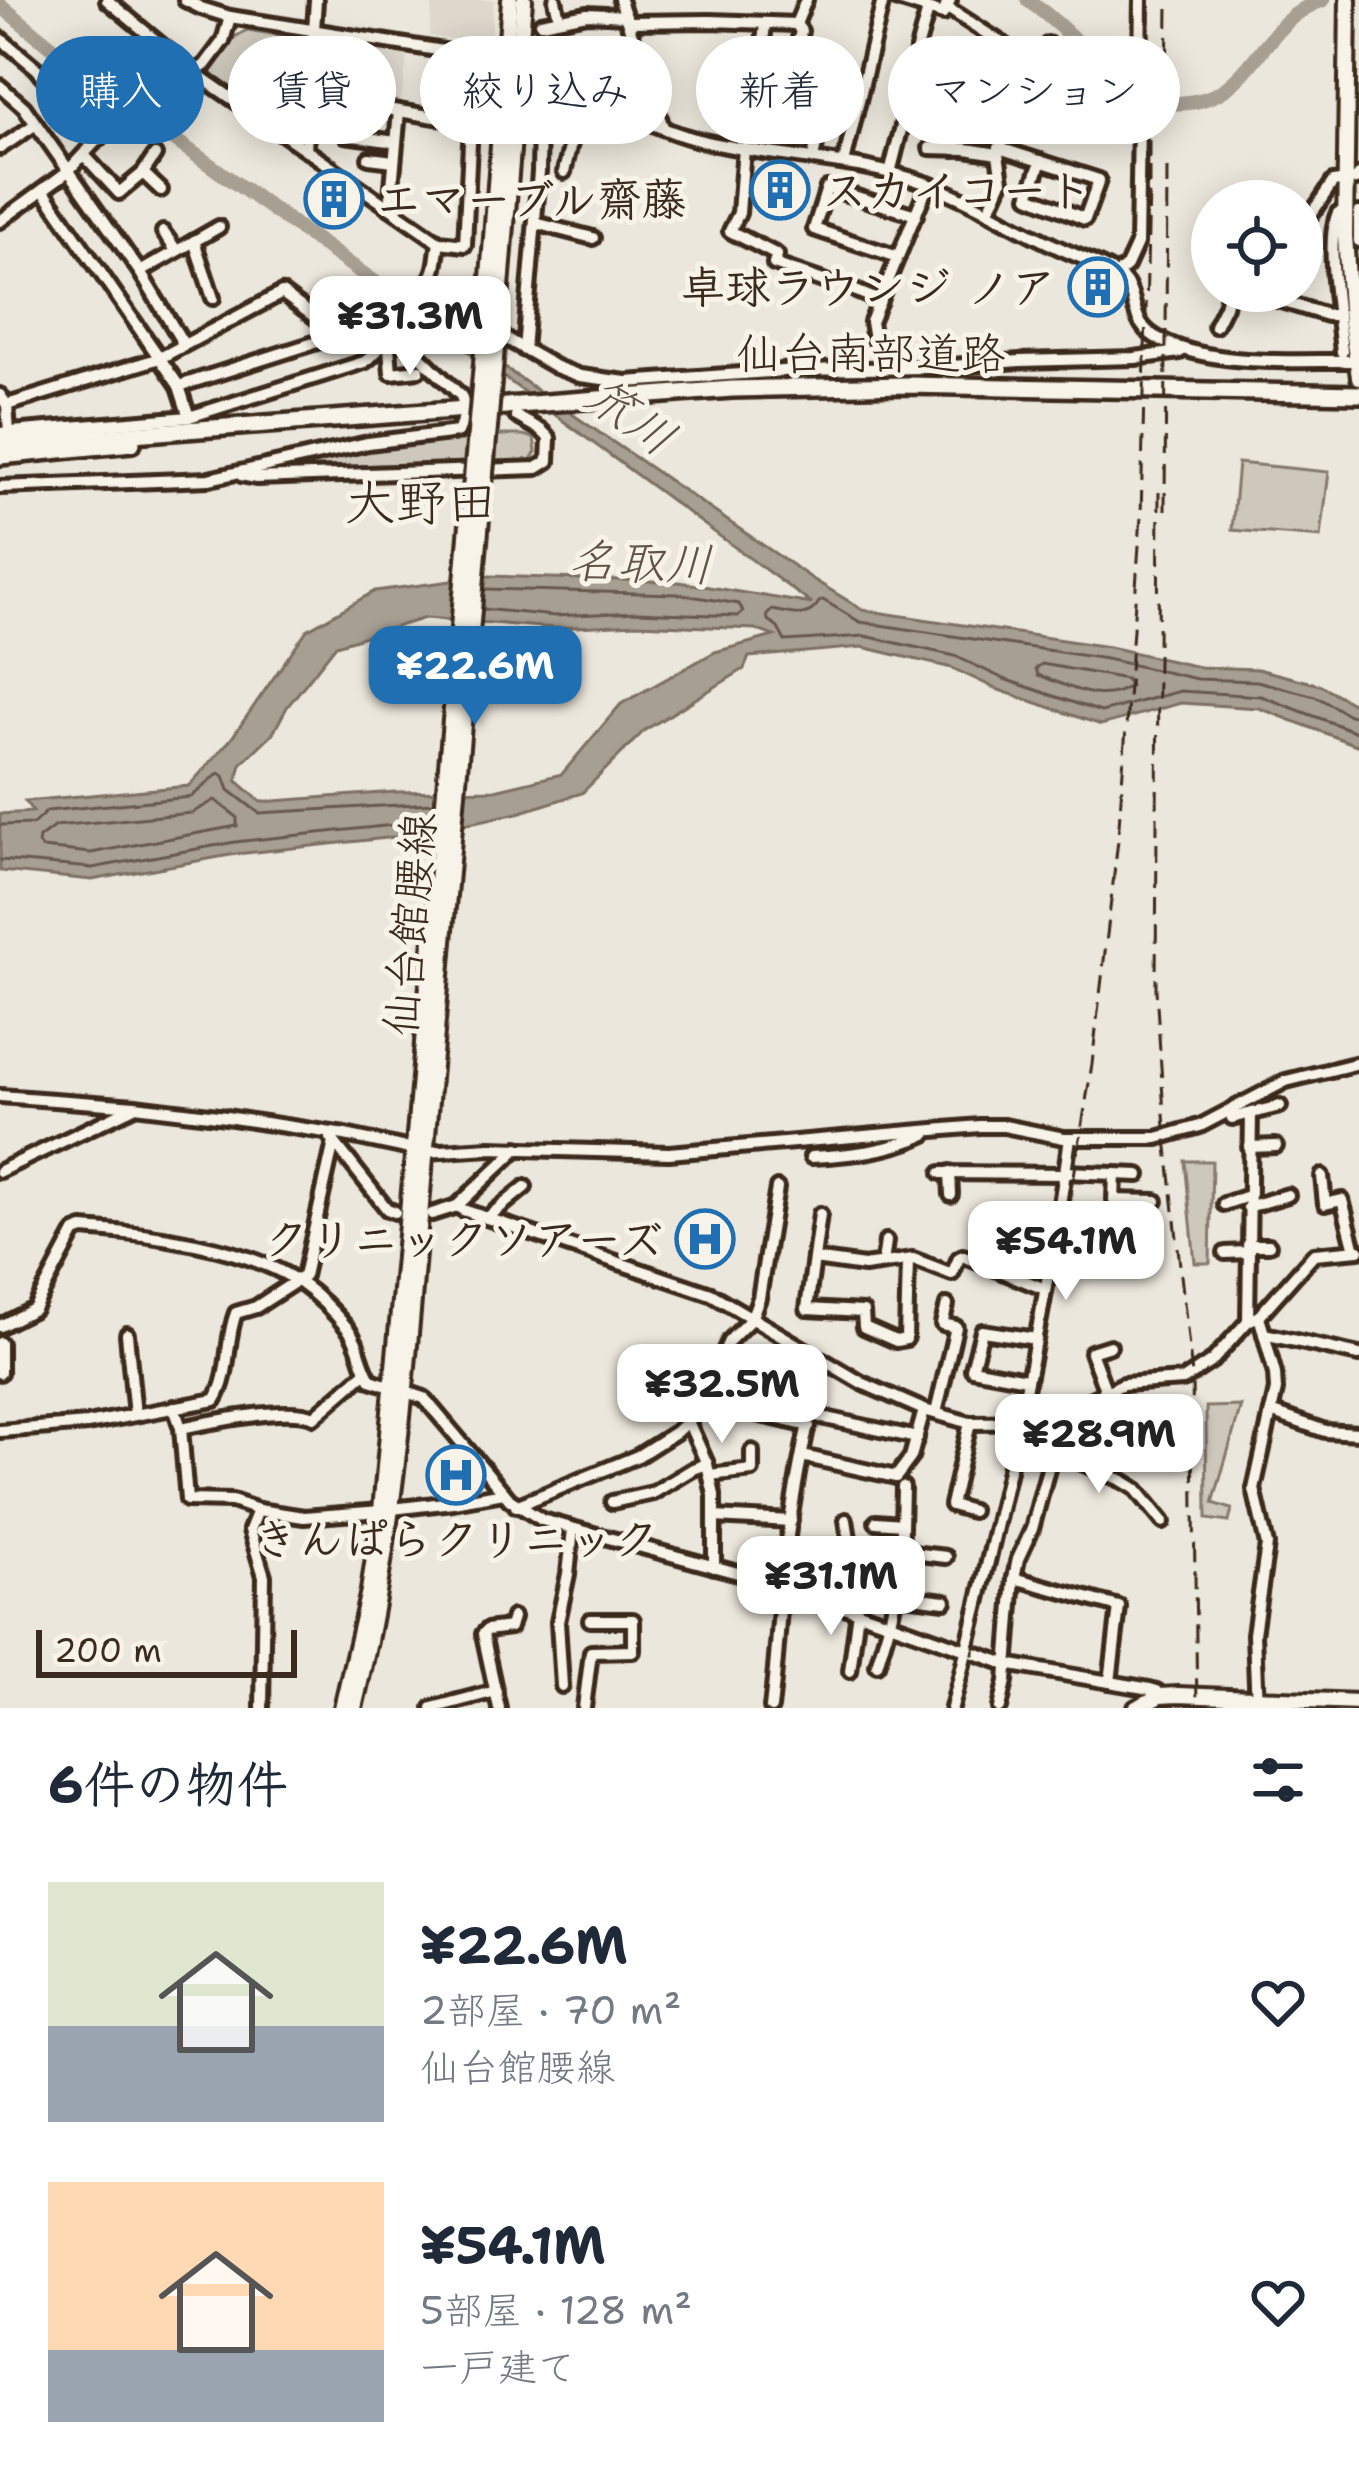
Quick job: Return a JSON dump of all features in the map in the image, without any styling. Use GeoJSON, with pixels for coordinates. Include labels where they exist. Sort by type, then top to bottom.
{"type":"FeatureCollection","features":[{"type":"Feature","properties":{"kind":"highway","name":"仙台南部道路"},"geometry":{"type":"LineString","coordinates":[[3,436],[514,411],[605,398],[732,389],[906,385],[1359,394]]}},
{"type":"Feature","properties":{"kind":"highway","name":"仙台南部道路"},"geometry":{"type":"LineString","coordinates":[[0,456],[386,417]]}},
{"type":"Feature","properties":{"kind":"main road","name":"仙台館腰線"},"geometry":{"type":"LineString","coordinates":[[510,0],[511,36]]}},
{"type":"Feature","properties":{"kind":"main road","name":"仙台館腰線"},"geometry":{"type":"LineString","coordinates":[[517,36],[524,0]]}},
{"type":"Feature","properties":{"kind":"main road"},"geometry":{"type":"LineString","coordinates":[[1348,2],[1355,180],[1348,289],[1358,367]]}},
{"type":"Feature","properties":{"kind":"main road","name":"仙台館腰線"},"geometry":{"type":"LineString","coordinates":[[354,1708],[381,1581],[506,144]]}},
{"type":"Feature","properties":{"kind":"main road","name":"仙台館腰線"},"geometry":{"type":"LineString","coordinates":[[342,1708],[386,1510]]}},
{"type":"Feature","properties":{"kind":"main road"},"geometry":{"type":"LineString","coordinates":[[1136,1708],[1160,1696],[1257,1703],[1359,1702]]}},
{"type":"Feature","properties":{"kind":"street"},"geometry":{"type":"LineString","coordinates":[[106,0],[150,36]]}},
{"type":"Feature","properties":{"kind":"street"},"geometry":{"type":"LineString","coordinates":[[185,0],[230,17],[420,46]]}},
{"type":"Feature","properties":{"kind":"street"},"geometry":{"type":"LineString","coordinates":[[313,36],[316,0]]}},
{"type":"Feature","properties":{"kind":"street"},"geometry":{"type":"LineString","coordinates":[[555,0],[559,18]]}},
{"type":"Feature","properties":{"kind":"street"},"geometry":{"type":"LineString","coordinates":[[620,0],[633,36]]}},
{"type":"Feature","properties":{"kind":"street"},"geometry":{"type":"LineString","coordinates":[[796,24],[806,0]]}},
{"type":"Feature","properties":{"kind":"street"},"geometry":{"type":"LineString","coordinates":[[844,163],[884,0]]}},
{"type":"Feature","properties":{"kind":"street"},"geometry":{"type":"LineString","coordinates":[[898,0],[943,14],[948,3],[991,36]]}},
{"type":"Feature","properties":{"kind":"street"},"geometry":{"type":"LineString","coordinates":[[1117,274],[1127,266],[1137,244],[1141,0]]}},
{"type":"Feature","properties":{"kind":"street"},"geometry":{"type":"LineString","coordinates":[[890,173],[928,10]]}},
{"type":"Feature","properties":{"kind":"street"},"geometry":{"type":"LineString","coordinates":[[541,23],[587,14],[796,24]]}},
{"type":"Feature","properties":{"kind":"street"},"geometry":{"type":"LineString","coordinates":[[204,63],[223,41],[230,17]]}},
{"type":"Feature","properties":{"kind":"street"},"geometry":{"type":"LineString","coordinates":[[764,36],[765,22]]}},
{"type":"Feature","properties":{"kind":"street"},"geometry":{"type":"LineString","coordinates":[[796,24],[801,31],[792,64],[832,75],[813,158]]}},
{"type":"Feature","properties":{"kind":"street"},"geometry":{"type":"LineString","coordinates":[[1000,36],[1007,26]]}},
{"type":"Feature","properties":{"kind":"street"},"geometry":{"type":"LineString","coordinates":[[0,38],[36,68]]}},
{"type":"Feature","properties":{"kind":"street"},"geometry":{"type":"LineString","coordinates":[[204,79],[439,242],[464,245],[471,123],[396,110]]}},
{"type":"Feature","properties":{"kind":"street"},"geometry":{"type":"LineString","coordinates":[[0,86],[36,124],[0,148]]}},
{"type":"Feature","properties":{"kind":"street"},"geometry":{"type":"LineString","coordinates":[[396,142],[399,111]]}},
{"type":"Feature","properties":{"kind":"street"},"geometry":{"type":"LineString","coordinates":[[672,130],[890,173],[989,210],[1117,274],[1130,290],[1134,313],[1146,332],[1172,346],[1233,358],[1358,367]]}},
{"type":"Feature","properties":{"kind":"street"},"geometry":{"type":"LineString","coordinates":[[49,144],[140,272],[184,345]]}},
{"type":"Feature","properties":{"kind":"street"},"geometry":{"type":"LineString","coordinates":[[0,221],[68,172],[93,144]]}},
{"type":"Feature","properties":{"kind":"street"},"geometry":{"type":"LineString","coordinates":[[306,144],[306,149]]}},
{"type":"Feature","properties":{"kind":"street"},"geometry":{"type":"LineString","coordinates":[[390,208],[396,144]]}},
{"type":"Feature","properties":{"kind":"street"},"geometry":{"type":"LineString","coordinates":[[524,350],[540,144]]}},
{"type":"Feature","properties":{"kind":"street"},"geometry":{"type":"LineString","coordinates":[[564,172],[571,144]]}},
{"type":"Feature","properties":{"kind":"street"},"geometry":{"type":"LineString","coordinates":[[955,149],[956,144]]}},
{"type":"Feature","properties":{"kind":"street"},"geometry":{"type":"LineString","coordinates":[[989,210],[1002,181],[1001,144]]}},
{"type":"Feature","properties":{"kind":"street"},"geometry":{"type":"LineString","coordinates":[[744,148],[739,212],[730,231],[777,255],[774,264],[827,282]]}},
{"type":"Feature","properties":{"kind":"street"},"geometry":{"type":"LineString","coordinates":[[930,148],[999,151],[1041,161],[1099,180],[1085,219],[1029,196],[1041,161]]}},
{"type":"Feature","properties":{"kind":"street"},"geometry":{"type":"LineString","coordinates":[[84,154],[122,197],[155,155]]}},
{"type":"Feature","properties":{"kind":"street"},"geometry":{"type":"LineString","coordinates":[[369,158],[394,161]]}},
{"type":"Feature","properties":{"kind":"street"},"geometry":{"type":"LineString","coordinates":[[143,173],[160,190]]}},
{"type":"Feature","properties":{"kind":"street"},"geometry":{"type":"LineString","coordinates":[[1323,197],[1333,182],[1355,180]]}},
{"type":"Feature","properties":{"kind":"street"},"geometry":{"type":"LineString","coordinates":[[874,339],[872,322],[928,184]]}},
{"type":"Feature","properties":{"kind":"street"},"geometry":{"type":"LineString","coordinates":[[898,257],[814,229],[827,188],[916,215]]}},
{"type":"Feature","properties":{"kind":"street"},"geometry":{"type":"LineString","coordinates":[[44,191],[179,386],[189,417]]}},
{"type":"Feature","properties":{"kind":"street"},"geometry":{"type":"LineString","coordinates":[[1342,352],[1333,222],[1338,213],[1352,213],[1359,226],[1359,241]]}},
{"type":"Feature","properties":{"kind":"street"},"geometry":{"type":"LineString","coordinates":[[535,223],[588,233]]}},
{"type":"Feature","properties":{"kind":"street"},"geometry":{"type":"LineString","coordinates":[[140,272],[219,226]]}},
{"type":"Feature","properties":{"kind":"street"},"geometry":{"type":"LineString","coordinates":[[163,232],[176,250]]}},
{"type":"Feature","properties":{"kind":"street"},"geometry":{"type":"LineString","coordinates":[[194,241],[213,298]]}},
{"type":"Feature","properties":{"kind":"street"},"geometry":{"type":"LineString","coordinates":[[179,386],[339,335],[282,292],[160,358],[3,400],[3,436],[189,417],[364,362],[386,342],[425,285],[434,270],[439,242]]}},
{"type":"Feature","properties":{"kind":"street"},"geometry":{"type":"LineString","coordinates":[[425,285],[556,368],[626,382],[797,370],[1135,358],[1189,350]]}},
{"type":"Feature","properties":{"kind":"street"},"geometry":{"type":"LineString","coordinates":[[856,291],[880,301]]}},
{"type":"Feature","properties":{"kind":"street"},"geometry":{"type":"LineString","coordinates":[[1215,326],[1222,312]]}},
{"type":"Feature","properties":{"kind":"street"},"geometry":{"type":"LineString","coordinates":[[1318,312],[1338,315]]}},
{"type":"Feature","properties":{"kind":"street"},"geometry":{"type":"LineString","coordinates":[[396,328],[463,402]]}},
{"type":"Feature","properties":{"kind":"street"},"geometry":{"type":"LineString","coordinates":[[386,342],[391,373],[419,370]]}},
{"type":"Feature","properties":{"kind":"street"},"geometry":{"type":"LineString","coordinates":[[238,474],[256,478],[537,468],[548,460],[549,438],[514,411]]}},
{"type":"Feature","properties":{"kind":"street"},"geometry":{"type":"LineString","coordinates":[[0,488],[209,479],[368,443],[452,434],[458,432],[464,417]]}},
{"type":"Feature","properties":{"kind":"street"},"geometry":{"type":"LineString","coordinates":[[0,1096],[135,1106],[420,1143],[669,1153],[1004,1126],[1050,1137],[1137,1139],[1200,1126],[1286,1081],[1359,1063]]}},
{"type":"Feature","properties":{"kind":"street"},"geometry":{"type":"LineString","coordinates":[[0,1172],[135,1106]]}},
{"type":"Feature","properties":{"kind":"street"},"geometry":{"type":"LineString","coordinates":[[1232,1118],[1280,1106]]}},
{"type":"Feature","properties":{"kind":"street"},"geometry":{"type":"LineString","coordinates":[[1251,1113],[1248,1249],[1254,1319],[1264,1334],[1275,1374],[1254,1489],[1267,1545],[1254,1634],[1257,1703]]}},
{"type":"Feature","properties":{"kind":"street"},"geometry":{"type":"LineString","coordinates":[[811,1157],[904,1144],[934,1130]]}},
{"type":"Feature","properties":{"kind":"street"},"geometry":{"type":"LineString","coordinates":[[325,1131],[394,1212]]}},
{"type":"Feature","properties":{"kind":"street"},"geometry":{"type":"LineString","coordinates":[[952,1708],[1036,1339],[1070,1138]]}},
{"type":"Feature","properties":{"kind":"street"},"geometry":{"type":"LineString","coordinates":[[0,1431],[87,1424],[215,1400],[223,1387],[236,1313],[304,1276],[334,1142]]}},
{"type":"Feature","properties":{"kind":"street"},"geometry":{"type":"LineString","coordinates":[[1231,1157],[1276,1146]]}},
{"type":"Feature","properties":{"kind":"street"},"geometry":{"type":"LineString","coordinates":[[432,1214],[457,1206],[518,1148]]}},
{"type":"Feature","properties":{"kind":"street"},"geometry":{"type":"LineString","coordinates":[[951,1195],[945,1172],[1139,1175]]}},
{"type":"Feature","properties":{"kind":"street"},"geometry":{"type":"LineString","coordinates":[[1115,1174],[1114,1200],[1156,1201]]}},
{"type":"Feature","properties":{"kind":"street"},"geometry":{"type":"LineString","coordinates":[[1000,1708],[1014,1578],[1053,1450],[1049,1411],[1138,1382],[1183,1380],[1212,1361],[1314,1254],[1357,1250],[1342,1200],[1325,1204],[1322,1176]]}},
{"type":"Feature","properties":{"kind":"street"},"geometry":{"type":"LineString","coordinates":[[487,1218],[526,1187]]}},
{"type":"Feature","properties":{"kind":"street"},"geometry":{"type":"LineString","coordinates":[[516,1506],[638,1456],[688,1421],[729,1341],[751,1319],[759,1298],[777,1188]]}},
{"type":"Feature","properties":{"kind":"street"},"geometry":{"type":"LineString","coordinates":[[1224,1204],[1288,1195]]}},
{"type":"Feature","properties":{"kind":"street"},"geometry":{"type":"LineString","coordinates":[[457,1206],[711,1294],[893,1399],[970,1423],[1048,1422]]}},
{"type":"Feature","properties":{"kind":"street"},"geometry":{"type":"LineString","coordinates":[[820,1214],[807,1309],[862,1312],[864,1327],[896,1341],[906,1340],[908,1260]]}},
{"type":"Feature","properties":{"kind":"street"},"geometry":{"type":"LineString","coordinates":[[1003,1272],[1009,1226]]}},
{"type":"Feature","properties":{"kind":"street"},"geometry":{"type":"LineString","coordinates":[[0,1326],[34,1309],[75,1232],[82,1229],[152,1236],[251,1260],[298,1282],[351,1332],[371,1380],[424,1397],[516,1506],[542,1520],[782,1585],[1006,1664],[1150,1689],[1160,1696]]}},
{"type":"Feature","properties":{"kind":"street"},"geometry":{"type":"LineString","coordinates":[[883,1263],[886,1241]]}},
{"type":"Feature","properties":{"kind":"street"},"geometry":{"type":"LineString","coordinates":[[1225,1253],[1269,1245]]}},
{"type":"Feature","properties":{"kind":"street"},"geometry":{"type":"LineString","coordinates":[[814,1258],[864,1266],[913,1259],[952,1274],[963,1256],[1045,1289]]}},
{"type":"Feature","properties":{"kind":"street"},"geometry":{"type":"LineString","coordinates":[[802,1456],[896,1477],[911,1457],[930,1411],[956,1327],[942,1324],[947,1305]]}},
{"type":"Feature","properties":{"kind":"street"},"geometry":{"type":"LineString","coordinates":[[1026,1379],[972,1369],[982,1331],[1036,1339]]}},
{"type":"Feature","properties":{"kind":"street"},"geometry":{"type":"LineString","coordinates":[[127,1334],[135,1415]]}},
{"type":"Feature","properties":{"kind":"street"},"geometry":{"type":"LineString","coordinates":[[1264,1334],[1359,1355]]}},
{"type":"Feature","properties":{"kind":"street"},"geometry":{"type":"LineString","coordinates":[[0,1343],[0,1373]]}},
{"type":"Feature","properties":{"kind":"street"},"geometry":{"type":"LineString","coordinates":[[1106,1392],[1091,1352],[1110,1346]]}},
{"type":"Feature","properties":{"kind":"street"},"geometry":{"type":"LineString","coordinates":[[719,1360],[818,1382]]}},
{"type":"Feature","properties":{"kind":"street"},"geometry":{"type":"LineString","coordinates":[[771,1708],[791,1522],[823,1361]]}},
{"type":"Feature","properties":{"kind":"street"},"geometry":{"type":"LineString","coordinates":[[181,1428],[298,1411],[314,1417],[366,1372]]}},
{"type":"Feature","properties":{"kind":"street"},"geometry":{"type":"LineString","coordinates":[[700,1401],[917,1438]]}},
{"type":"Feature","properties":{"kind":"street"},"geometry":{"type":"LineString","coordinates":[[174,1407],[181,1428],[187,1500],[232,1501],[304,1517],[504,1493]]}},
{"type":"Feature","properties":{"kind":"street"},"geometry":{"type":"LineString","coordinates":[[1271,1412],[1325,1431],[1359,1433]]}},
{"type":"Feature","properties":{"kind":"street"},"geometry":{"type":"LineString","coordinates":[[688,1421],[709,1470],[714,1567]]}},
{"type":"Feature","properties":{"kind":"street"},"geometry":{"type":"LineString","coordinates":[[970,1423],[951,1505],[972,1511]]}},
{"type":"Feature","properties":{"kind":"street"},"geometry":{"type":"LineString","coordinates":[[1053,1450],[1123,1480],[1163,1522]]}},
{"type":"Feature","properties":{"kind":"street"},"geometry":{"type":"LineString","coordinates":[[612,1502],[653,1493],[693,1469],[752,1470],[752,1451]]}},
{"type":"Feature","properties":{"kind":"street"},"geometry":{"type":"LineString","coordinates":[[877,1665],[903,1552],[903,1487]]}},
{"type":"Feature","properties":{"kind":"street"},"geometry":{"type":"LineString","coordinates":[[258,1510],[250,1530],[264,1576],[262,1708]]}},
{"type":"Feature","properties":{"kind":"street"},"geometry":{"type":"LineString","coordinates":[[714,1517],[791,1522]]}},
{"type":"Feature","properties":{"kind":"street"},"geometry":{"type":"LineString","coordinates":[[843,1606],[850,1545],[846,1520]]}},
{"type":"Feature","properties":{"kind":"street"},"geometry":{"type":"LineString","coordinates":[[876,1522],[902,1524]]}},
{"type":"Feature","properties":{"kind":"street"},"geometry":{"type":"LineString","coordinates":[[562,1686],[558,1622],[573,1529]]}},
{"type":"Feature","properties":{"kind":"street"},"geometry":{"type":"LineString","coordinates":[[903,1552],[946,1557]]}},
{"type":"Feature","properties":{"kind":"street"},"geometry":{"type":"LineString","coordinates":[[1014,1578],[1119,1606],[1110,1682]]}},
{"type":"Feature","properties":{"kind":"street"},"geometry":{"type":"LineString","coordinates":[[896,1595],[945,1601]]}},
{"type":"Feature","properties":{"kind":"street"},"geometry":{"type":"LineString","coordinates":[[850,1671],[858,1610]]}},
{"type":"Feature","properties":{"kind":"street"},"geometry":{"type":"LineString","coordinates":[[500,1708],[483,1634],[510,1627],[513,1617]]}},
{"type":"Feature","properties":{"kind":"street"},"geometry":{"type":"LineString","coordinates":[[584,1708],[591,1652],[633,1651],[633,1620],[590,1620]]}},
{"type":"Feature","properties":{"kind":"street"},"geometry":{"type":"LineString","coordinates":[[432,1708],[496,1691]]}},
{"type":"Feature","properties":{"kind":"shaded area"},"geometry":{"type":"Polygon","coordinates":[[[433,0],[494,0],[488,36],[429,36],[433,0]]]}},
{"type":"Feature","properties":{"kind":"shaded area"},"geometry":{"type":"Polygon","coordinates":[[[247,30],[284,36],[237,36],[247,30]]]}},
{"type":"Feature","properties":{"kind":"shaded area"},"geometry":{"type":"Polygon","coordinates":[[[228,47],[228,90],[211,79],[210,73],[228,47]]]}},
{"type":"Feature","properties":{"kind":"shaded area"},"geometry":{"type":"Polygon","coordinates":[[[396,53],[408,55],[400,106],[396,105],[396,53]]]}},
{"type":"Feature","properties":{"kind":"shaded area"},"geometry":{"type":"Polygon","coordinates":[[[501,435],[534,438],[536,452],[530,461],[312,467],[317,460],[373,447],[501,435]]]}},
{"type":"Feature","properties":{"kind":"shaded area"},"geometry":{"type":"Polygon","coordinates":[[[1238,463],[1329,472],[1321,537],[1232,530],[1238,463]]]}},
{"type":"Feature","properties":{"kind":"shaded area"},"geometry":{"type":"Polygon","coordinates":[[[1185,1161],[1212,1161],[1210,1263],[1195,1263],[1185,1161]]]}},
{"type":"Feature","properties":{"kind":"shaded area"},"geometry":{"type":"Polygon","coordinates":[[[1241,1406],[1213,1503],[1232,1509],[1229,1522],[1207,1519],[1206,1407],[1241,1406]]]}},
{"type":"Feature","properties":{"kind":"water"},"geometry":{"type":"Polygon","coordinates":[[[368,274],[863,610],[1109,647],[1199,667],[1258,669],[1320,685],[1359,707],[1359,746],[1259,708],[1181,703],[1101,725],[999,690],[952,668],[862,647],[749,657],[744,669],[645,730],[582,793],[518,813],[406,836],[236,854],[92,880],[0,871],[0,814],[33,812],[25,801],[189,786],[231,739],[307,630],[375,591],[490,576],[679,582],[812,604],[365,279],[368,274]],[[425,618],[336,645],[287,707],[273,733],[241,764],[237,781],[261,802],[495,790],[562,774],[621,704],[715,652],[774,636],[755,629],[637,624],[555,628],[425,618]]]}},
{"type":"Feature","properties":{"kind":"waterway"},"geometry":{"type":"LineString","coordinates":[[1028,0],[1077,42],[1119,93],[1136,101],[1171,103],[1199,101],[1220,92],[1282,26],[1323,0]]}},
{"type":"Feature","properties":{"kind":"waterway","name":"笊川"},"geometry":{"type":"LineString","coordinates":[[0,5],[106,91],[379,285]]}},
{"type":"Feature","properties":{"kind":"railway"},"geometry":{"type":"LineString","coordinates":[[960,1708],[1006,1517],[1069,1207],[1092,1064],[1118,840],[1141,517],[1149,0]]}},
{"type":"Feature","properties":{"kind":"railway"},"geometry":{"type":"LineString","coordinates":[[1168,0],[1168,36]]}},
{"type":"Feature","properties":{"kind":"railway"},"geometry":{"type":"LineString","coordinates":[[1165,510],[1167,168]]}},
{"type":"Feature","properties":{"kind":"railway"},"geometry":{"type":"LineString","coordinates":[[1159,492],[1156,989],[1165,1129],[1192,1375],[1197,1708]]}},
{"type":"Feature","properties":{"kind":"place","name":"スカイコート"},"geometry":{"type":"Point","coordinates":[780,190]}},
{"type":"Feature","properties":{"kind":"place","name":"エマーブル齋藤"},"geometry":{"type":"Point","coordinates":[334,199]}},
{"type":"Feature","properties":{"kind":"place","name":"卓球ラウンジ ノア"},"geometry":{"type":"Point","coordinates":[1098,287]}},
{"type":"Feature","properties":{"kind":"place","name":"クリニックソアーズ"},"geometry":{"type":"Point","coordinates":[705,1239]}},
{"type":"Feature","properties":{"kind":"place","name":"きんぱらクリニック"},"geometry":{"type":"Point","coordinates":[456,1475]}},
{"type":"Feature","properties":{"kind":"district","name":"大野田"},"geometry":{"type":"Point","coordinates":[421,502]}},
{"type":"Feature","properties":{"kind":"water label","name":"名取川"},"geometry":{"type":"Point","coordinates":[641,562]}}]}
